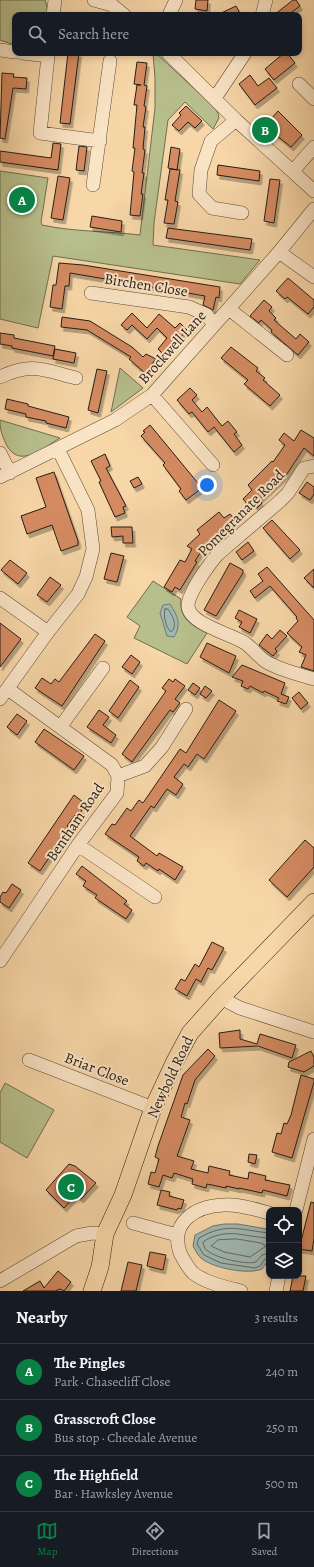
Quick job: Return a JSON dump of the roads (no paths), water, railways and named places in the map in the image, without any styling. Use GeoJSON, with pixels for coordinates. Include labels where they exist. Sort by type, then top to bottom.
{"type":"FeatureCollection","features":[{"type":"Feature","properties":{"kind":"main road","name":"Newbold Road"},"geometry":{"type":"LineString","coordinates":[[92,1291],[100,1267],[105,1234],[123,1195],[153,1108],[190,1033],[221,998],[314,902]]}},
{"type":"Feature","properties":{"kind":"street"},"geometry":{"type":"LineString","coordinates":[[53,12],[55,0]]}},
{"type":"Feature","properties":{"kind":"street"},"geometry":{"type":"LineString","coordinates":[[94,0],[112,5],[120,12]]}},
{"type":"Feature","properties":{"kind":"street"},"geometry":{"type":"LineString","coordinates":[[170,12],[176,0]]}},
{"type":"Feature","properties":{"kind":"street"},"geometry":{"type":"LineString","coordinates":[[263,12],[266,0]]}},
{"type":"Feature","properties":{"kind":"street"},"geometry":{"type":"LineString","coordinates":[[0,50],[12,52]]}},
{"type":"Feature","properties":{"kind":"street"},"geometry":{"type":"LineString","coordinates":[[48,56],[40,133],[100,141]]}},
{"type":"Feature","properties":{"kind":"street"},"geometry":{"type":"LineString","coordinates":[[171,56],[236,120],[314,191]]}},
{"type":"Feature","properties":{"kind":"street"},"geometry":{"type":"LineString","coordinates":[[215,98],[244,56]]}},
{"type":"Feature","properties":{"kind":"street"},"geometry":{"type":"LineString","coordinates":[[93,185],[110,61]]}},
{"type":"Feature","properties":{"kind":"street"},"geometry":{"type":"LineString","coordinates":[[299,84],[314,99]]}},
{"type":"Feature","properties":{"kind":"street"},"geometry":{"type":"LineString","coordinates":[[236,120],[212,141],[201,170],[199,194],[212,208],[242,213]]}},
{"type":"Feature","properties":{"kind":"street"},"geometry":{"type":"LineString","coordinates":[[293,171],[314,147]]}},
{"type":"Feature","properties":{"kind":"street","name":"Brockwell Lane"},"geometry":{"type":"LineString","coordinates":[[5,475],[115,420],[152,395],[279,252],[314,208]]}},
{"type":"Feature","properties":{"kind":"street"},"geometry":{"type":"LineString","coordinates":[[279,252],[314,277]]}},
{"type":"Feature","properties":{"kind":"street","name":"Birchen Close"},"geometry":{"type":"LineString","coordinates":[[91,293],[189,307],[207,315],[214,325]]}},
{"type":"Feature","properties":{"kind":"street"},"geometry":{"type":"LineString","coordinates":[[229,309],[287,355]]}},
{"type":"Feature","properties":{"kind":"street"},"geometry":{"type":"LineString","coordinates":[[0,377],[17,369],[36,367],[76,378]]}},
{"type":"Feature","properties":{"kind":"street"},"geometry":{"type":"LineString","coordinates":[[152,395],[214,464]]}},
{"type":"Feature","properties":{"kind":"street"},"geometry":{"type":"LineString","coordinates":[[4,694],[48,632],[78,594],[86,577],[93,549],[88,510],[58,449]]}},
{"type":"Feature","properties":{"kind":"street"},"geometry":{"type":"LineString","coordinates":[[0,453],[5,475]]}},
{"type":"Feature","properties":{"kind":"street","name":"Pomegranate Road"},"geometry":{"type":"LineString","coordinates":[[314,466],[304,468],[280,501],[218,554],[211,562],[190,598],[188,606],[190,615],[201,623],[246,643],[266,661],[314,679]]}},
{"type":"Feature","properties":{"kind":"street"},"geometry":{"type":"LineString","coordinates":[[0,598],[48,632]]}},
{"type":"Feature","properties":{"kind":"street"},"geometry":{"type":"LineString","coordinates":[[61,726],[103,668]]}},
{"type":"Feature","properties":{"kind":"street","name":"Bentham Road"},"geometry":{"type":"LineString","coordinates":[[0,961],[78,845],[117,793],[118,776],[112,765],[61,726],[4,694]]}},
{"type":"Feature","properties":{"kind":"street"},"geometry":{"type":"LineString","coordinates":[[118,776],[145,766],[185,718]]}},
{"type":"Feature","properties":{"kind":"street"},"geometry":{"type":"LineString","coordinates":[[78,845],[155,897]]}},
{"type":"Feature","properties":{"kind":"street"},"geometry":{"type":"LineString","coordinates":[[221,998],[240,1008],[314,1032]]}},
{"type":"Feature","properties":{"kind":"street","name":"Briar Close"},"geometry":{"type":"LineString","coordinates":[[29,1060],[153,1108]]}},
{"type":"Feature","properties":{"kind":"street"},"geometry":{"type":"LineString","coordinates":[[297,1207],[313,1147]]}},
{"type":"Feature","properties":{"kind":"street"},"geometry":{"type":"LineString","coordinates":[[242,1291],[210,1282],[192,1272],[183,1260],[178,1246],[177,1235],[182,1224],[194,1212],[210,1207],[225,1205],[266,1212]]}},
{"type":"Feature","properties":{"kind":"street"},"geometry":{"type":"LineString","coordinates":[[133,1223],[177,1235]]}},
{"type":"Feature","properties":{"kind":"street"},"geometry":{"type":"LineString","coordinates":[[0,1281],[76,1236],[92,1233],[105,1234]]}},
{"type":"Feature","properties":{"kind":"street"},"geometry":{"type":"LineString","coordinates":[[276,1291],[278,1279]]}},
{"type":"Feature","properties":{"kind":"water"},"geometry":{"type":"Polygon","coordinates":[[[170,604],[178,620],[178,628],[174,637],[167,636],[160,613],[163,605],[170,604]]]}},
{"type":"Feature","properties":{"kind":"water"},"geometry":{"type":"Polygon","coordinates":[[[238,1224],[266,1229],[266,1264],[262,1269],[256,1271],[231,1270],[214,1265],[202,1259],[193,1246],[195,1235],[213,1226],[238,1224]]]}},
{"type":"Feature","properties":{"kind":"place","name":"Grasscroft Close"},"geometry":{"type":"Point","coordinates":[265,130]}},
{"type":"Feature","properties":{"kind":"place","name":"The Pingles"},"geometry":{"type":"Point","coordinates":[22,200]}},
{"type":"Feature","properties":{"kind":"place","name":"The Highfield"},"geometry":{"type":"Point","coordinates":[71,1187]}}]}
